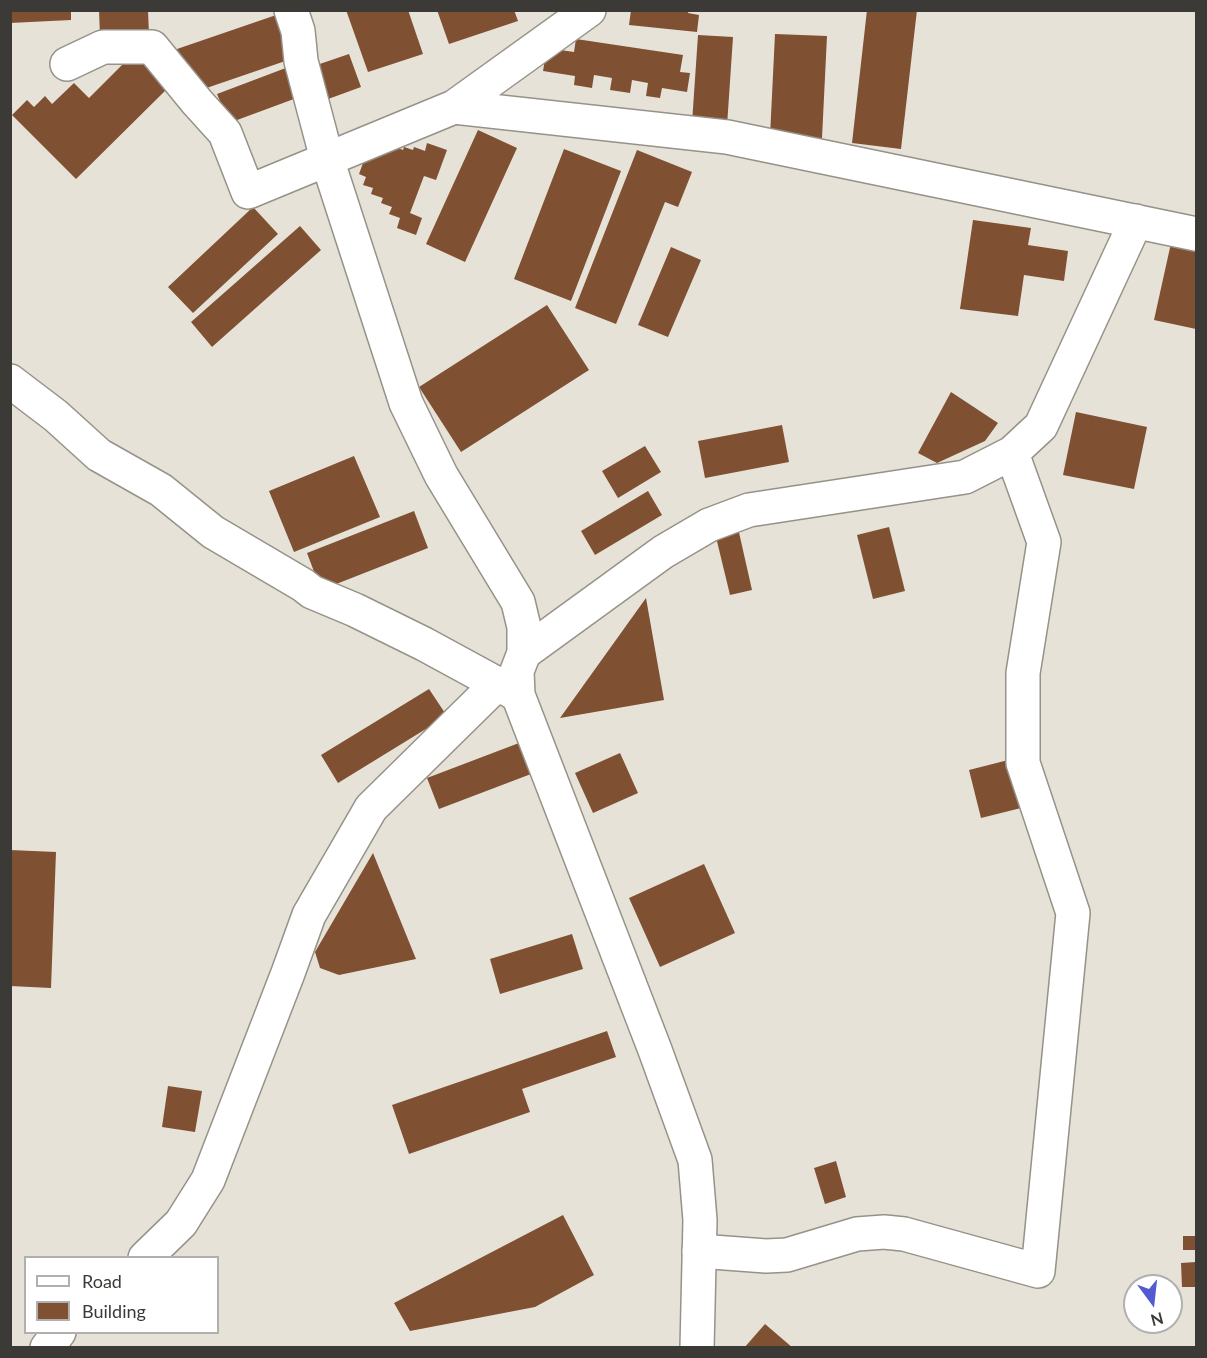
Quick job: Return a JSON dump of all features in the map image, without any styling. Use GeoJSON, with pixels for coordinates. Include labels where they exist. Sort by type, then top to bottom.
{"type":"FeatureCollection","features":[{"type":"Feature","properties":{"kind":"street"},"geometry":{"type":"LineString","coordinates":[[146,1256],[181,1223],[208,1180],[309,915],[371,808],[507,689],[524,653],[524,627],[518,602],[441,475],[406,403],[327,159],[301,62],[298,31],[291,10]]}},
{"type":"Feature","properties":{"kind":"street"},"geometry":{"type":"LineString","coordinates":[[67,64],[103,47],[152,47],[225,133],[248,192],[454,107],[578,14]]}},
{"type":"Feature","properties":{"kind":"street"},"geometry":{"type":"LineString","coordinates":[[454,107],[727,137],[1197,234]]}},
{"type":"Feature","properties":{"kind":"street"},"geometry":{"type":"LineString","coordinates":[[524,653],[663,552],[709,525],[749,510],[965,477],[1012,453],[1041,426],[1136,221]]}},
{"type":"Feature","properties":{"kind":"street"},"geometry":{"type":"LineString","coordinates":[[10,381],[56,416],[99,455],[161,490],[213,532],[312,592],[414,639],[507,689],[642,1017],[695,1160],[700,1220],[697,1347]]}},
{"type":"Feature","properties":{"kind":"street"},"geometry":{"type":"LineString","coordinates":[[699,1251],[766,1256],[787,1255],[857,1234],[884,1232],[904,1234],[1038,1271],[1073,913],[1023,763],[1023,673],[1044,542],[1012,453]]}},
{"type":"Feature","properties":{"kind":"street"},"geometry":{"type":"LineString","coordinates":[[47,1347],[57,1334]]}},
{"type":"Feature","properties":{"kind":"building"},"geometry":{"type":"Polygon","coordinates":[[[10,10],[71,10],[71,20],[10,23],[10,10]]]}},
{"type":"Feature","properties":{"kind":"building"},"geometry":{"type":"Polygon","coordinates":[[[99,10],[148,10],[149,35],[100,36],[99,10]]]}},
{"type":"Feature","properties":{"kind":"building"},"geometry":{"type":"Polygon","coordinates":[[[346,10],[408,10],[423,54],[368,72],[346,10]]]}},
{"type":"Feature","properties":{"kind":"building"},"geometry":{"type":"Polygon","coordinates":[[[437,10],[514,10],[518,21],[449,44],[437,10]]]}},
{"type":"Feature","properties":{"kind":"building"},"geometry":{"type":"Polygon","coordinates":[[[631,10],[640,12],[641,10],[689,10],[688,13],[699,15],[697,32],[629,25],[631,10]]]}},
{"type":"Feature","properties":{"kind":"building"},"geometry":{"type":"Polygon","coordinates":[[[867,10],[917,10],[901,149],[852,143],[867,10]]]}},
{"type":"Feature","properties":{"kind":"building"},"geometry":{"type":"Polygon","coordinates":[[[282,13],[297,57],[192,93],[177,49],[282,13]]]}},
{"type":"Feature","properties":{"kind":"building"},"geometry":{"type":"Polygon","coordinates":[[[775,34],[827,36],[822,138],[770,136],[775,34]]]}},
{"type":"Feature","properties":{"kind":"building"},"geometry":{"type":"Polygon","coordinates":[[[698,35],[733,37],[727,126],[692,123],[698,35]]]}},
{"type":"Feature","properties":{"kind":"building"},"geometry":{"type":"Polygon","coordinates":[[[576,39],[683,55],[680,72],[690,73],[687,92],[662,88],[660,98],[646,96],[648,83],[632,80],[630,93],[610,90],[612,78],[594,75],[592,88],[574,85],[575,76],[543,71],[547,48],[574,52],[576,39]]]}},
{"type":"Feature","properties":{"kind":"building"},"geometry":{"type":"Polygon","coordinates":[[[136,51],[171,85],[76,179],[12,115],[27,100],[34,107],[45,96],[52,104],[74,83],[89,98],[136,51]]]}},
{"type":"Feature","properties":{"kind":"building"},"geometry":{"type":"Polygon","coordinates":[[[349,54],[361,87],[320,102],[308,68],[349,54]]]}},
{"type":"Feature","properties":{"kind":"building"},"geometry":{"type":"Polygon","coordinates":[[[291,66],[302,96],[229,123],[217,94],[291,66]]]}},
{"type":"Feature","properties":{"kind":"building"},"geometry":{"type":"Polygon","coordinates":[[[478,130],[517,148],[465,262],[426,244],[478,130]]]}},
{"type":"Feature","properties":{"kind":"building"},"geometry":{"type":"Polygon","coordinates":[[[427,143],[447,150],[436,180],[424,176],[410,213],[422,218],[416,235],[397,228],[400,218],[389,214],[392,207],[381,203],[383,198],[371,194],[373,188],[363,185],[366,177],[359,174],[366,155],[390,145],[403,150],[404,147],[413,150],[414,147],[425,151],[427,143]]]}},
{"type":"Feature","properties":{"kind":"building"},"geometry":{"type":"Polygon","coordinates":[[[564,149],[621,171],[571,301],[514,279],[564,149]]]}},
{"type":"Feature","properties":{"kind":"building"},"geometry":{"type":"Polygon","coordinates":[[[637,150],[692,172],[678,207],[665,202],[616,324],[575,308],[637,150]]]}},
{"type":"Feature","properties":{"kind":"building"},"geometry":{"type":"Polygon","coordinates":[[[253,207],[278,234],[193,313],[168,287],[253,207]]]}},
{"type":"Feature","properties":{"kind":"building"},"geometry":{"type":"Polygon","coordinates":[[[973,220],[1031,228],[1028,245],[1068,251],[1064,281],[1024,275],[1018,316],[960,309],[973,220]]]}},
{"type":"Feature","properties":{"kind":"building"},"geometry":{"type":"Polygon","coordinates":[[[300,226],[321,250],[212,347],[191,322],[300,226]]]}},
{"type":"Feature","properties":{"kind":"building"},"geometry":{"type":"Polygon","coordinates":[[[1173,234],[1196,239],[1196,329],[1154,320],[1173,234]]]}},
{"type":"Feature","properties":{"kind":"building"},"geometry":{"type":"Polygon","coordinates":[[[671,247],[701,260],[668,337],[638,325],[671,247]]]}},
{"type":"Feature","properties":{"kind":"building"},"geometry":{"type":"Polygon","coordinates":[[[547,305],[589,370],[461,452],[419,387],[547,305]]]}},
{"type":"Feature","properties":{"kind":"building"},"geometry":{"type":"Polygon","coordinates":[[[951,392],[998,423],[985,441],[937,463],[918,453],[951,392]]]}},
{"type":"Feature","properties":{"kind":"building"},"geometry":{"type":"Polygon","coordinates":[[[1076,412],[1147,427],[1134,489],[1063,475],[1076,412]]]}},
{"type":"Feature","properties":{"kind":"building"},"geometry":{"type":"Polygon","coordinates":[[[782,425],[789,462],[705,478],[698,441],[782,425]]]}},
{"type":"Feature","properties":{"kind":"building"},"geometry":{"type":"Polygon","coordinates":[[[645,446],[661,472],[618,498],[602,471],[645,446]]]}},
{"type":"Feature","properties":{"kind":"building"},"geometry":{"type":"Polygon","coordinates":[[[354,456],[380,517],[294,552],[269,491],[354,456]]]}},
{"type":"Feature","properties":{"kind":"building"},"geometry":{"type":"Polygon","coordinates":[[[648,491],[662,515],[595,555],[581,531],[648,491]]]}},
{"type":"Feature","properties":{"kind":"building"},"geometry":{"type":"Polygon","coordinates":[[[414,511],[428,548],[321,590],[307,553],[414,511]]]}},
{"type":"Feature","properties":{"kind":"building"},"geometry":{"type":"Polygon","coordinates":[[[889,527],[905,591],[873,599],[857,535],[889,527]]]}},
{"type":"Feature","properties":{"kind":"building"},"geometry":{"type":"Polygon","coordinates":[[[738,528],[752,590],[730,595],[715,533],[738,528]]]}},
{"type":"Feature","properties":{"kind":"building"},"geometry":{"type":"Polygon","coordinates":[[[646,598],[664,700],[560,718],[646,598]]]}},
{"type":"Feature","properties":{"kind":"building"},"geometry":{"type":"Polygon","coordinates":[[[429,689],[447,716],[338,783],[321,755],[429,689]]]}},
{"type":"Feature","properties":{"kind":"building"},"geometry":{"type":"Polygon","coordinates":[[[519,743],[531,774],[439,809],[427,778],[519,743]]]}},
{"type":"Feature","properties":{"kind":"building"},"geometry":{"type":"Polygon","coordinates":[[[620,753],[638,793],[593,813],[575,773],[620,753]]]}},
{"type":"Feature","properties":{"kind":"building"},"geometry":{"type":"Polygon","coordinates":[[[1020,757],[1033,805],[981,818],[969,770],[1020,757]]]}},
{"type":"Feature","properties":{"kind":"building"},"geometry":{"type":"Polygon","coordinates":[[[10,850],[56,852],[51,988],[10,986],[10,850]]]}},
{"type":"Feature","properties":{"kind":"building"},"geometry":{"type":"Polygon","coordinates":[[[373,853],[416,959],[339,975],[320,968],[315,952],[373,853]]]}},
{"type":"Feature","properties":{"kind":"building"},"geometry":{"type":"Polygon","coordinates":[[[704,864],[735,933],[660,967],[629,898],[704,864]]]}},
{"type":"Feature","properties":{"kind":"building"},"geometry":{"type":"Polygon","coordinates":[[[572,934],[583,969],[500,994],[490,959],[572,934]]]}},
{"type":"Feature","properties":{"kind":"building"},"geometry":{"type":"Polygon","coordinates":[[[607,1031],[616,1057],[522,1089],[530,1112],[409,1154],[392,1105],[607,1031]]]}},
{"type":"Feature","properties":{"kind":"building"},"geometry":{"type":"Polygon","coordinates":[[[168,1086],[202,1091],[195,1132],[162,1127],[168,1086]]]}},
{"type":"Feature","properties":{"kind":"building"},"geometry":{"type":"Polygon","coordinates":[[[836,1161],[846,1197],[825,1204],[814,1168],[836,1161]]]}},
{"type":"Feature","properties":{"kind":"building"},"geometry":{"type":"Polygon","coordinates":[[[563,1215],[594,1275],[535,1307],[410,1331],[394,1303],[563,1215]]]}},
{"type":"Feature","properties":{"kind":"building"},"geometry":{"type":"Polygon","coordinates":[[[1183,1236],[1196,1236],[1196,1250],[1183,1250],[1183,1236]]]}},
{"type":"Feature","properties":{"kind":"building"},"geometry":{"type":"Polygon","coordinates":[[[1196,1262],[1196,1287],[1183,1287],[1181,1263],[1196,1262]]]}},
{"type":"Feature","properties":{"kind":"building"},"geometry":{"type":"Polygon","coordinates":[[[765,1324],[793,1348],[744,1348],[765,1324]]]}}]}
